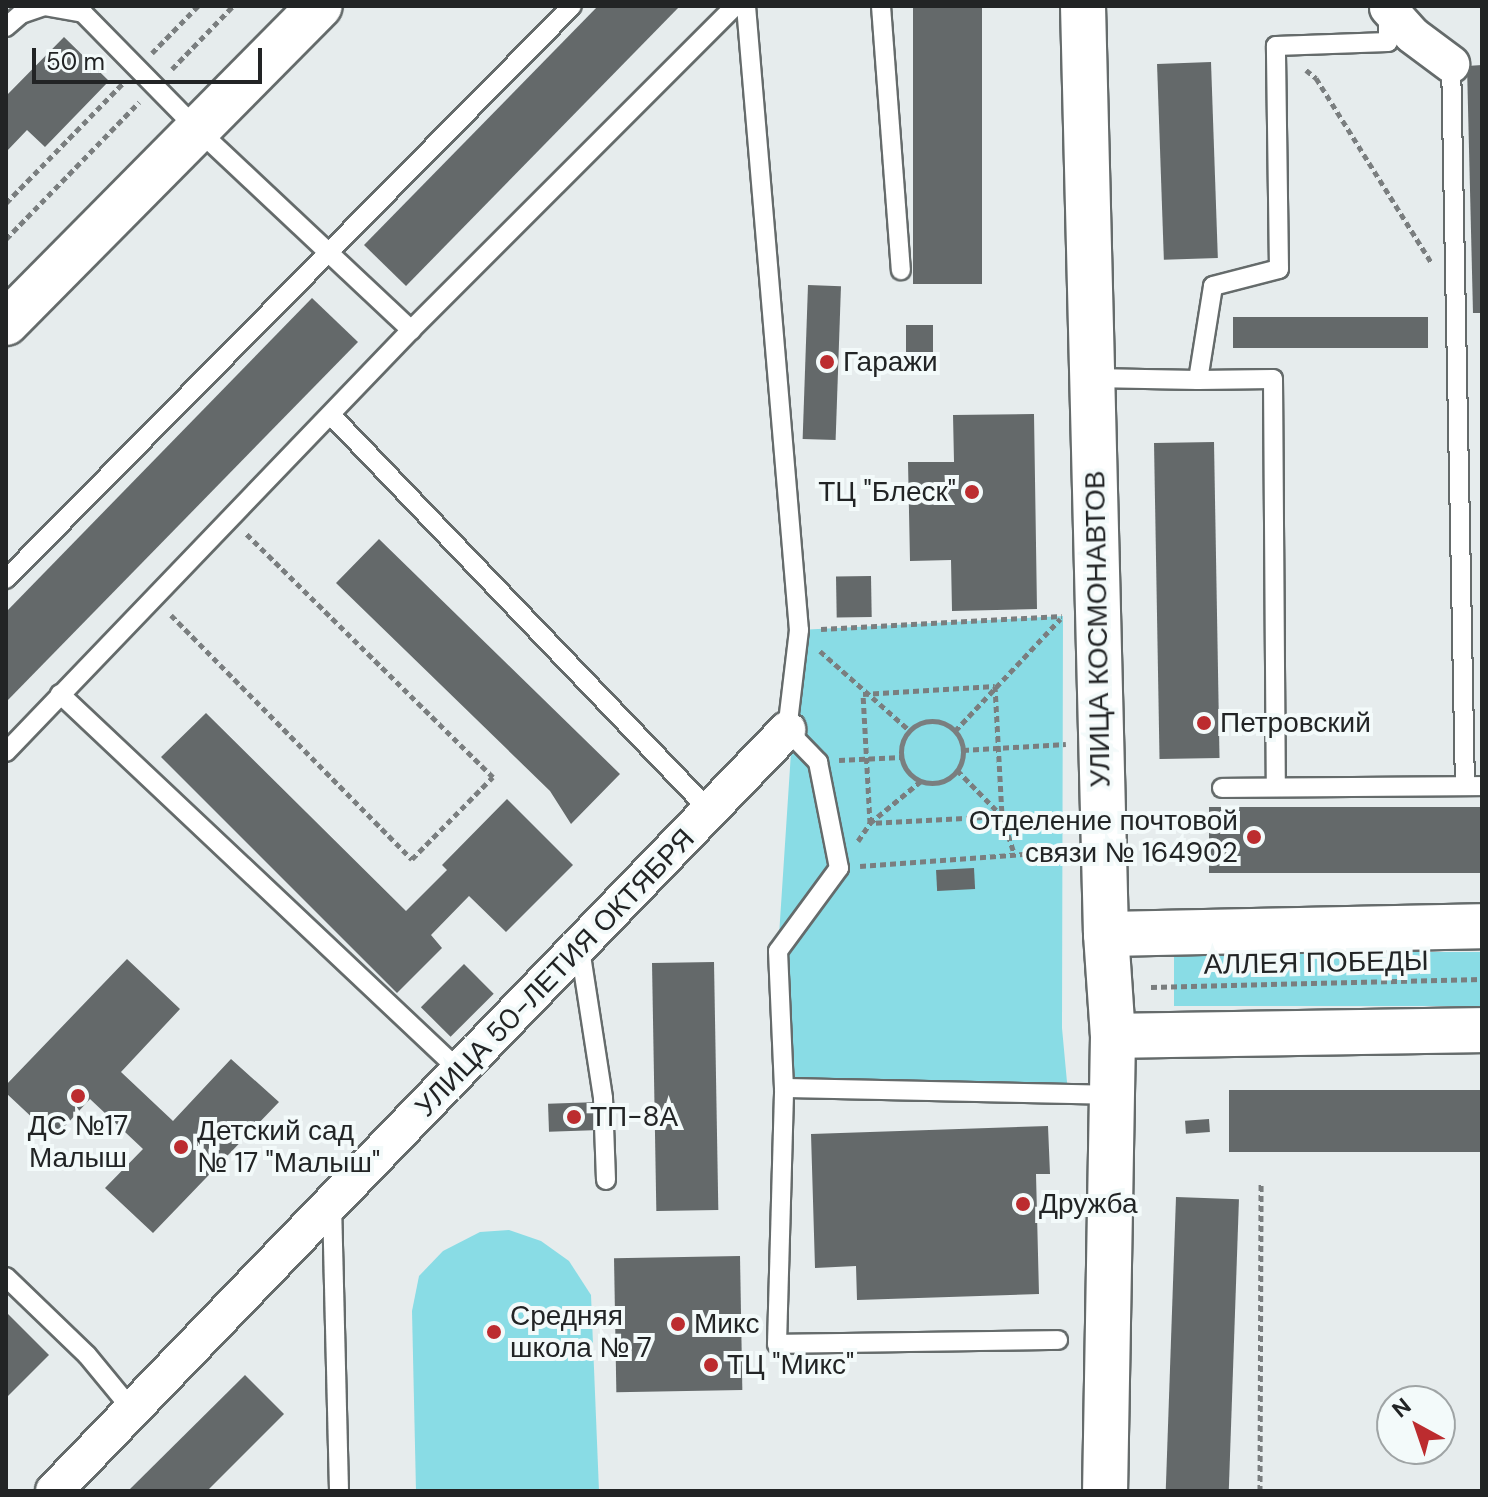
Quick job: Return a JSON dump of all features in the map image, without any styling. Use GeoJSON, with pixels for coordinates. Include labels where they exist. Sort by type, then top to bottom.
{"type":"FeatureCollection","features":[{"type":"Feature","properties":{"kind":"main road"},"geometry":{"type":"LineString","coordinates":[[6,323],[320,6]]}},
{"type":"Feature","properties":{"kind":"main road","name":"УЛИЦА КОСМОНАВТОВ"},"geometry":{"type":"LineString","coordinates":[[1083,6],[1106,934],[1113,1036],[1105,1491]]}},
{"type":"Feature","properties":{"kind":"main road"},"geometry":{"type":"LineString","coordinates":[[1106,934],[1482,926]]}},
{"type":"Feature","properties":{"kind":"main road"},"geometry":{"type":"LineString","coordinates":[[1113,1036],[1482,1030]]}},
{"type":"Feature","properties":{"kind":"street"},"geometry":{"type":"LineString","coordinates":[[1388,7],[1412,35],[1451,56]]}},
{"type":"Feature","properties":{"kind":"street","name":"УЛИЦА 50-ЛЕТИЯ ОКТЯБРЯ"},"geometry":{"type":"LineString","coordinates":[[54,1491],[580,949],[787,730]]}},
{"type":"Feature","properties":{"kind":"lane"},"geometry":{"type":"LineString","coordinates":[[6,27],[44,6],[83,13],[197,129],[411,330]]}},
{"type":"Feature","properties":{"kind":"lane"},"geometry":{"type":"LineString","coordinates":[[6,579],[572,6]]}},
{"type":"Feature","properties":{"kind":"lane"},"geometry":{"type":"LineString","coordinates":[[6,752],[411,330],[735,6]]}},
{"type":"Feature","properties":{"kind":"lane"},"geometry":{"type":"LineString","coordinates":[[746,6],[799,630],[787,730],[818,762],[839,868],[778,951],[784,1088],[777,1344],[1058,1340]]}},
{"type":"Feature","properties":{"kind":"lane"},"geometry":{"type":"LineString","coordinates":[[881,6],[901,270]]}},
{"type":"Feature","properties":{"kind":"lane"},"geometry":{"type":"LineString","coordinates":[[1198,380],[1213,286],[1279,269],[1276,46],[1388,42],[1388,7]]}},
{"type":"Feature","properties":{"kind":"lane"},"geometry":{"type":"LineString","coordinates":[[1222,788],[1474,786],[1455,300],[1451,56]]}},
{"type":"Feature","properties":{"kind":"lane"},"geometry":{"type":"LineString","coordinates":[[1092,378],[1273,379],[1276,787]]}},
{"type":"Feature","properties":{"kind":"lane"},"geometry":{"type":"LineString","coordinates":[[331,415],[710,811]]}},
{"type":"Feature","properties":{"kind":"lane"},"geometry":{"type":"LineString","coordinates":[[60,694],[460,1071]]}},
{"type":"Feature","properties":{"kind":"lane"},"geometry":{"type":"LineString","coordinates":[[580,949],[603,1098],[606,1180]]}},
{"type":"Feature","properties":{"kind":"lane"},"geometry":{"type":"LineString","coordinates":[[784,1088],[1110,1095]]}},
{"type":"Feature","properties":{"kind":"lane"},"geometry":{"type":"LineString","coordinates":[[332,1204],[339,1491]]}},
{"type":"Feature","properties":{"kind":"lane"},"geometry":{"type":"LineString","coordinates":[[6,1277],[87,1355],[134,1412]]}},
{"type":"Feature","properties":{"kind":"path"},"geometry":{"type":"LineString","coordinates":[[6,203],[198,6]]}},
{"type":"Feature","properties":{"kind":"path"},"geometry":{"type":"LineString","coordinates":[[6,239],[233,6]]}},
{"type":"Feature","properties":{"kind":"path"},"geometry":{"type":"LineString","coordinates":[[1276,46],[1316,78],[1354,145],[1455,300]]}},
{"type":"Feature","properties":{"kind":"path"},"geometry":{"type":"LineString","coordinates":[[153,597],[412,859],[493,777],[230,517]]}},
{"type":"Feature","properties":{"kind":"path"},"geometry":{"type":"LineString","coordinates":[[799,630],[1063,616],[955,731]]}},
{"type":"Feature","properties":{"kind":"path"},"geometry":{"type":"LineString","coordinates":[[799,630],[863,694],[910,731]]}},
{"type":"Feature","properties":{"kind":"path"},"geometry":{"type":"LineString","coordinates":[[863,694],[995,686]]}},
{"type":"Feature","properties":{"kind":"path"},"geometry":{"type":"LineString","coordinates":[[995,686],[1002,816],[1014,852]]}},
{"type":"Feature","properties":{"kind":"path"},"geometry":{"type":"LineString","coordinates":[[863,694],[870,823]]}},
{"type":"Feature","properties":{"kind":"path"},"geometry":{"type":"LineString","coordinates":[[839,868],[870,823],[921,781],[945,781],[957,770],[963,750],[955,731],[929,722],[910,731],[902,757],[907,769],[921,781]]}},
{"type":"Feature","properties":{"kind":"path"},"geometry":{"type":"LineString","coordinates":[[963,750],[1066,744]]}},
{"type":"Feature","properties":{"kind":"path"},"geometry":{"type":"LineString","coordinates":[[818,762],[867,756],[902,757]]}},
{"type":"Feature","properties":{"kind":"path"},"geometry":{"type":"LineString","coordinates":[[957,770],[1002,816]]}},
{"type":"Feature","properties":{"kind":"path"},"geometry":{"type":"LineString","coordinates":[[870,823],[1002,816]]}},
{"type":"Feature","properties":{"kind":"path"},"geometry":{"type":"LineString","coordinates":[[839,868],[1014,852],[1062,851]]}},
{"type":"Feature","properties":{"kind":"path","name":"АЛЛЕЯ ПОБЕДЫ"},"geometry":{"type":"LineString","coordinates":[[1151,987],[1482,979]]}},
{"type":"Feature","properties":{"kind":"path"},"geometry":{"type":"LineString","coordinates":[[1260,1491],[1261,1184]]}},
{"type":"Feature","properties":{"kind":"shaded area"},"geometry":{"type":"Polygon","coordinates":[[[1063,616],[1062,1028],[1068,1093],[784,1088],[778,951],[799,630],[1063,616]]]}},
{"type":"Feature","properties":{"kind":"shaded area"},"geometry":{"type":"Polygon","coordinates":[[[1174,952],[1482,952],[1482,1006],[1174,1006],[1174,952]]]}},
{"type":"Feature","properties":{"kind":"shaded area"},"geometry":{"type":"Polygon","coordinates":[[[509,1230],[541,1241],[569,1261],[591,1295],[599,1491],[416,1491],[412,1311],[419,1276],[443,1251],[480,1232],[509,1230]]]}},
{"type":"Feature","properties":{"kind":"building"},"geometry":{"type":"Polygon","coordinates":[[[598,6],[680,6],[406,286],[364,245],[598,6]]]}},
{"type":"Feature","properties":{"kind":"building"},"geometry":{"type":"Polygon","coordinates":[[[913,6],[982,6],[982,284],[913,284],[913,6]]]}},
{"type":"Feature","properties":{"kind":"building"},"geometry":{"type":"Polygon","coordinates":[[[64,37],[109,81],[45,147],[27,130],[6,152],[6,96],[64,37]]]}},
{"type":"Feature","properties":{"kind":"building"},"geometry":{"type":"Polygon","coordinates":[[[1211,62],[1218,258],[1164,260],[1157,64],[1211,62]]]}},
{"type":"Feature","properties":{"kind":"building"},"geometry":{"type":"Polygon","coordinates":[[[1482,65],[1482,313],[1473,313],[1467,66],[1482,65]]]}},
{"type":"Feature","properties":{"kind":"building","name":"Гаражи"},"geometry":{"type":"Polygon","coordinates":[[[808,285],[841,286],[836,440],[803,439],[808,285]]]}},
{"type":"Feature","properties":{"kind":"building"},"geometry":{"type":"Polygon","coordinates":[[[312,298],[358,342],[6,702],[6,612],[312,298]]]}},
{"type":"Feature","properties":{"kind":"building"},"geometry":{"type":"Polygon","coordinates":[[[1233,317],[1428,317],[1428,348],[1233,348],[1233,317]]]}},
{"type":"Feature","properties":{"kind":"building"},"geometry":{"type":"Polygon","coordinates":[[[906,325],[933,325],[933,352],[906,352],[906,325]]]}},
{"type":"Feature","properties":{"kind":"building","name":"ТЦ \"Блеск\""},"geometry":{"type":"Polygon","coordinates":[[[1034,414],[1037,609],[952,611],[951,560],[910,561],[908,462],[954,462],[953,415],[1034,414]]]}},
{"type":"Feature","properties":{"kind":"building"},"geometry":{"type":"Polygon","coordinates":[[[1214,442],[1220,758],[1160,759],[1154,443],[1214,442]]]}},
{"type":"Feature","properties":{"kind":"building"},"geometry":{"type":"Polygon","coordinates":[[[379,539],[620,774],[571,824],[550,791],[336,583],[379,539]]]}},
{"type":"Feature","properties":{"kind":"building"},"geometry":{"type":"Polygon","coordinates":[[[871,576],[872,617],[837,618],[836,577],[871,576]]]}},
{"type":"Feature","properties":{"kind":"building"},"geometry":{"type":"Polygon","coordinates":[[[206,713],[406,911],[447,870],[442,865],[507,799],[573,865],[506,932],[469,896],[431,935],[442,948],[397,993],[161,757],[206,713]]]}},
{"type":"Feature","properties":{"kind":"building"},"geometry":{"type":"Polygon","coordinates":[[[1209,807],[1482,807],[1482,873],[1209,873],[1209,807]]]}},
{"type":"Feature","properties":{"kind":"building"},"geometry":{"type":"Polygon","coordinates":[[[974,868],[975,889],[937,891],[936,870],[974,868]]]}},
{"type":"Feature","properties":{"kind":"building","name":"ДС №17 Малыш"},"geometry":{"type":"Polygon","coordinates":[[[127,959],[180,1009],[121,1072],[173,1121],[231,1059],[279,1102],[153,1233],[105,1188],[143,1149],[90,1099],[54,1138],[6,1093],[6,1085],[127,959]]]}},
{"type":"Feature","properties":{"kind":"building"},"geometry":{"type":"Polygon","coordinates":[[[714,962],[718,1210],[656,1211],[652,963],[714,962]]]}},
{"type":"Feature","properties":{"kind":"building"},"geometry":{"type":"Polygon","coordinates":[[[464,964],[494,994],[451,1037],[421,1007],[464,964]]]}},
{"type":"Feature","properties":{"kind":"building"},"geometry":{"type":"Polygon","coordinates":[[[1229,1090],[1482,1090],[1482,1152],[1229,1152],[1229,1090]]]}},
{"type":"Feature","properties":{"kind":"building","name":"ТП-8А"},"geometry":{"type":"Polygon","coordinates":[[[599,1102],[600,1130],[549,1132],[548,1104],[599,1102]]]}},
{"type":"Feature","properties":{"kind":"building"},"geometry":{"type":"Polygon","coordinates":[[[1209,1119],[1210,1132],[1186,1134],[1185,1121],[1209,1119]]]}},
{"type":"Feature","properties":{"kind":"building"},"geometry":{"type":"Polygon","coordinates":[[[1048,1126],[1050,1174],[1036,1174],[1039,1294],[857,1300],[856,1266],[815,1268],[811,1134],[1048,1126]]]}},
{"type":"Feature","properties":{"kind":"building"},"geometry":{"type":"Polygon","coordinates":[[[1176,1197],[1239,1199],[1229,1491],[1166,1491],[1176,1197]]]}},
{"type":"Feature","properties":{"kind":"building","name":"Микс"},"geometry":{"type":"Polygon","coordinates":[[[740,1256],[742,1390],[616,1392],[614,1258],[740,1256]]]}},
{"type":"Feature","properties":{"kind":"building"},"geometry":{"type":"Polygon","coordinates":[[[6,1312],[49,1355],[6,1398],[6,1312]]]}},
{"type":"Feature","properties":{"kind":"building"},"geometry":{"type":"Polygon","coordinates":[[[245,1375],[284,1414],[207,1491],[128,1491],[245,1375]]]}},
{"type":"Feature","properties":{"kind":"place","name":"Гаражи"},"geometry":{"type":"Point","coordinates":[827,362]}},
{"type":"Feature","properties":{"kind":"place","name":"ТЦ \"Блеск\""},"geometry":{"type":"Point","coordinates":[972,492]}},
{"type":"Feature","properties":{"kind":"place","name":"Петровский"},"geometry":{"type":"Point","coordinates":[1204,723]}},
{"type":"Feature","properties":{"kind":"place","name":"Отделение почтовой связи № 164902"},"geometry":{"type":"Point","coordinates":[1254,837]}},
{"type":"Feature","properties":{"kind":"place","name":"ДС №17 Малыш"},"geometry":{"type":"Point","coordinates":[78,1096]}},
{"type":"Feature","properties":{"kind":"place","name":"ТП-8А"},"geometry":{"type":"Point","coordinates":[574,1117]}},
{"type":"Feature","properties":{"kind":"place","name":"Детский сад № 17 \"Малыш\""},"geometry":{"type":"Point","coordinates":[181,1147]}},
{"type":"Feature","properties":{"kind":"place","name":"Дружба"},"geometry":{"type":"Point","coordinates":[1023,1204]}},
{"type":"Feature","properties":{"kind":"place","name":"Микс"},"geometry":{"type":"Point","coordinates":[678,1324]}},
{"type":"Feature","properties":{"kind":"place","name":"Средняя школа № 7"},"geometry":{"type":"Point","coordinates":[494,1332]}},
{"type":"Feature","properties":{"kind":"place","name":"ТЦ \"Микс\""},"geometry":{"type":"Point","coordinates":[711,1365]}}]}
